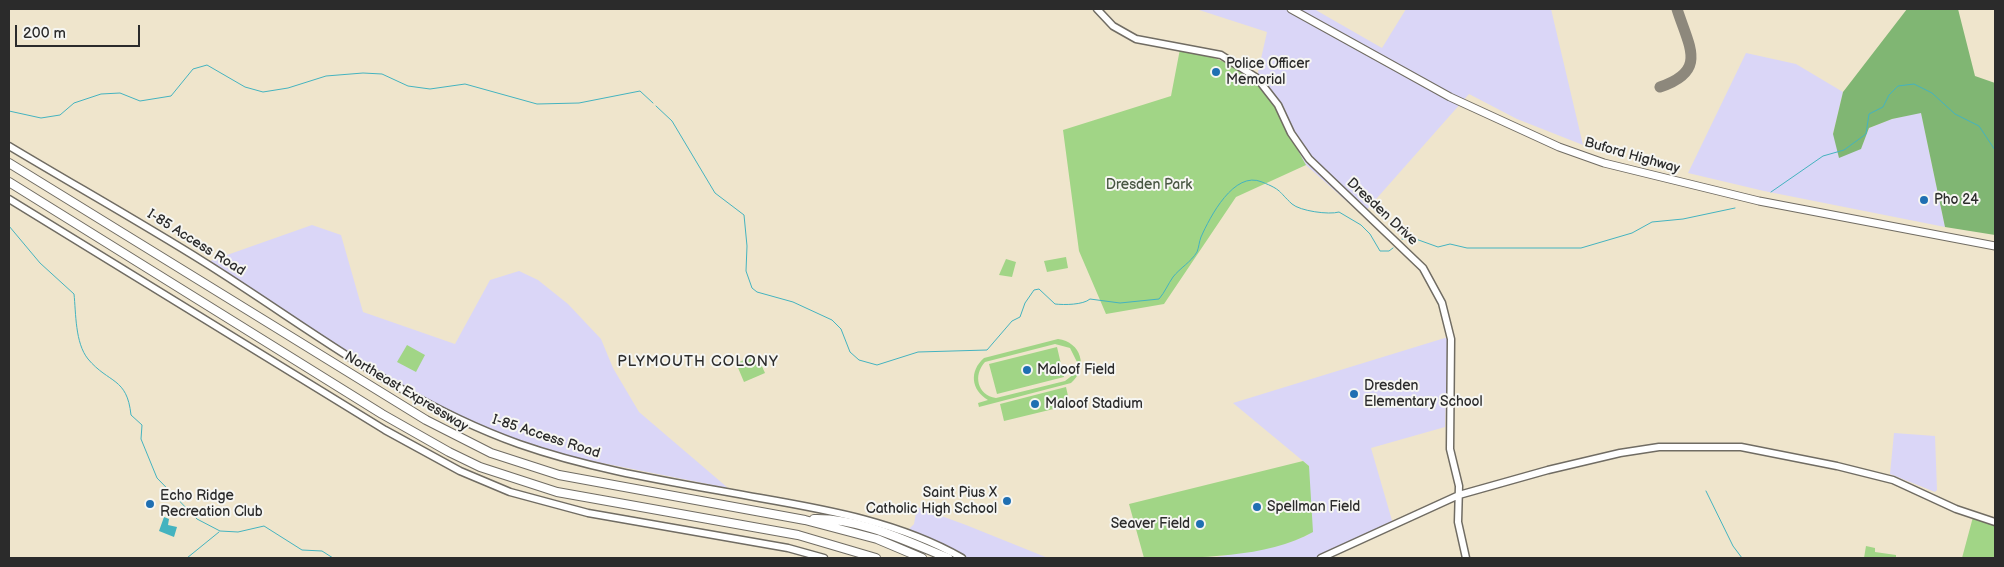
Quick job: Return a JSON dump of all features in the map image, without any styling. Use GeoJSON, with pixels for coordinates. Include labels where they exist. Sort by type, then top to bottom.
{"type":"FeatureCollection","features":[{"type":"Feature","properties":{"kind":"highway","name":"Northeast Expressway"},"geometry":{"type":"LineString","coordinates":[[9,163],[404,407],[460,439],[491,453],[559,474],[805,520],[877,539],[922,558]]}},
{"type":"Feature","properties":{"kind":"highway"},"geometry":{"type":"LineString","coordinates":[[9,182],[382,414],[449,452],[480,466],[557,492],[798,535],[876,558]]}},
{"type":"Feature","properties":{"kind":"highway"},"geometry":{"type":"LineString","coordinates":[[805,520],[829,519],[853,524],[890,535],[948,558]]}},
{"type":"Feature","properties":{"kind":"main road","name":"Dresden Drive"},"geometry":{"type":"LineString","coordinates":[[1097,9],[1113,26],[1136,39],[1221,55],[1253,75],[1278,104],[1291,133],[1319,171],[1423,268],[1442,303],[1451,339],[1450,440],[1459,486],[1458,522],[1466,558]]}},
{"type":"Feature","properties":{"kind":"main road","name":"Buford Highway"},"geometry":{"type":"LineString","coordinates":[[1291,9],[1450,97],[1559,147],[1604,163],[1759,201],[1995,246]]}},
{"type":"Feature","properties":{"kind":"main road","name":"I-85 Access Road"},"geometry":{"type":"LineString","coordinates":[[9,146],[204,262],[382,380],[425,404],[481,430],[543,452],[602,468],[861,519],[913,536],[962,558]]}},
{"type":"Feature","properties":{"kind":"main road"},"geometry":{"type":"LineString","coordinates":[[9,199],[392,435],[481,482],[588,513],[788,548],[824,558]]}},
{"type":"Feature","properties":{"kind":"main road"},"geometry":{"type":"LineString","coordinates":[[1320,558],[1458,495],[1548,470],[1620,453],[1660,447],[1736,446],[1767,450],[1880,475],[1902,483],[1956,509],[1995,522]]}},
{"type":"Feature","properties":{"kind":"shaded area"},"geometry":{"type":"Polygon","coordinates":[[[1196,9],[1314,9],[1382,48],[1406,9],[1551,9],[1583,145],[1517,119],[1469,94],[1362,215],[1306,165],[1256,81],[1267,32],[1196,9]]]}},
{"type":"Feature","properties":{"kind":"shaded area"},"geometry":{"type":"Polygon","coordinates":[[[1746,53],[1796,64],[1843,92],[1833,134],[1861,148],[1869,128],[1892,119],[1921,112],[1945,227],[1764,191],[1688,173],[1746,53]]]}},
{"type":"Feature","properties":{"kind":"shaded area"},"geometry":{"type":"Polygon","coordinates":[[[312,225],[341,235],[363,312],[455,344],[490,280],[519,271],[538,280],[568,304],[601,339],[613,368],[639,412],[728,488],[577,458],[497,433],[440,407],[386,378],[210,261],[312,225]]]}},
{"type":"Feature","properties":{"kind":"shaded area","name":"Dresden Elementary School"},"geometry":{"type":"Polygon","coordinates":[[[1448,337],[1445,427],[1371,448],[1393,524],[1324,558],[1212,558],[1290,542],[1308,535],[1309,466],[1233,403],[1448,337]]]}},
{"type":"Feature","properties":{"kind":"shaded area"},"geometry":{"type":"Polygon","coordinates":[[[1894,433],[1935,436],[1937,490],[1935,492],[1890,474],[1894,433]]]}},
{"type":"Feature","properties":{"kind":"shaded area"},"geometry":{"type":"Polygon","coordinates":[[[917,507],[1048,558],[964,558],[933,540],[908,530],[914,524],[917,507]]]}},
{"type":"Feature","properties":{"kind":"green space"},"geometry":{"type":"Polygon","coordinates":[[[1907,9],[1958,9],[1975,76],[1995,83],[1995,235],[1945,227],[1921,113],[1892,119],[1869,128],[1861,149],[1839,158],[1833,134],[1843,92],[1907,9]]]}},
{"type":"Feature","properties":{"kind":"green space","name":"Dresden Park"},"geometry":{"type":"Polygon","coordinates":[[[1180,49],[1222,61],[1247,74],[1258,83],[1276,106],[1306,165],[1236,197],[1164,304],[1106,314],[1079,251],[1063,130],[1171,96],[1180,49]]]}},
{"type":"Feature","properties":{"kind":"green space"},"geometry":{"type":"Polygon","coordinates":[[[1066,257],[1068,268],[1047,272],[1044,261],[1066,257]]]}},
{"type":"Feature","properties":{"kind":"green space"},"geometry":{"type":"Polygon","coordinates":[[[1006,259],[1016,262],[1012,277],[999,275],[1006,259]]]}},
{"type":"Feature","properties":{"kind":"green space"},"geometry":{"type":"Polygon","coordinates":[[[1058,339],[1066,341],[1077,350],[1081,363],[1077,377],[1071,383],[979,407],[978,403],[988,400],[982,396],[975,386],[974,374],[979,363],[984,358],[1058,339]],[[1055,344],[985,362],[981,367],[978,378],[981,389],[996,398],[1065,381],[1074,374],[1077,362],[1070,348],[1055,344]]]}},
{"type":"Feature","properties":{"kind":"green space"},"geometry":{"type":"Polygon","coordinates":[[[407,345],[425,355],[416,372],[397,362],[407,345]]]}},
{"type":"Feature","properties":{"kind":"green space","name":"Maloof Field"},"geometry":{"type":"Polygon","coordinates":[[[1057,347],[1064,377],[997,394],[989,364],[1057,347]]]}},
{"type":"Feature","properties":{"kind":"green space"},"geometry":{"type":"Polygon","coordinates":[[[757,355],[765,373],[744,382],[736,363],[757,355]]]}},
{"type":"Feature","properties":{"kind":"green space","name":"Maloof Stadium"},"geometry":{"type":"Polygon","coordinates":[[[1066,387],[1070,405],[1004,421],[1000,404],[1066,387]]]}},
{"type":"Feature","properties":{"kind":"green space"},"geometry":{"type":"Polygon","coordinates":[[[1303,461],[1309,466],[1313,532],[1295,541],[1253,552],[1208,557],[1144,558],[1129,504],[1303,461]]]}},
{"type":"Feature","properties":{"kind":"green space"},"geometry":{"type":"Polygon","coordinates":[[[1973,517],[1995,521],[1995,558],[1962,558],[1973,517]]]}},
{"type":"Feature","properties":{"kind":"green space"},"geometry":{"type":"Polygon","coordinates":[[[1866,546],[1875,548],[1875,552],[1896,555],[1896,558],[1864,558],[1866,546]]]}},
{"type":"Feature","properties":{"kind":"water"},"geometry":{"type":"Polygon","coordinates":[[[164,517],[169,519],[168,525],[177,527],[174,537],[159,531],[164,517]]]}},
{"type":"Feature","properties":{"kind":"waterway"},"geometry":{"type":"LineString","coordinates":[[9,111],[41,118],[60,115],[74,103],[101,94],[120,93],[140,101],[171,96],[193,69],[207,65],[245,87],[263,92],[288,88],[326,76],[363,73],[382,74],[408,86],[430,89],[465,84],[537,104],[579,103],[640,91],[653,103]]}},
{"type":"Feature","properties":{"kind":"waterway"},"geometry":{"type":"LineString","coordinates":[[1771,192],[1823,156],[1844,150],[1866,134],[1869,114],[1883,107],[1889,95],[1898,86],[1914,84],[1932,93],[1955,114],[1979,126],[1995,150]]}},
{"type":"Feature","properties":{"kind":"waterway"},"geometry":{"type":"LineString","coordinates":[[656,106],[672,121],[715,193],[744,215],[747,246],[746,271],[752,288],[757,292],[793,302],[832,320],[841,329],[850,352],[859,360],[877,365],[918,352],[987,350],[1012,321],[1020,317],[1025,303],[1034,290],[1039,289],[1055,304],[1078,303],[1090,299],[1120,303],[1159,299],[1173,277],[1197,252],[1205,228],[1224,198],[1242,183],[1252,180],[1273,187],[1292,204],[1301,209],[1322,213],[1339,212],[1361,225],[1370,234],[1380,251],[1389,251],[1393,248]]}},
{"type":"Feature","properties":{"kind":"waterway"},"geometry":{"type":"LineString","coordinates":[[1402,239],[1413,238],[1438,247],[1450,244],[1467,248],[1581,248],[1632,233],[1652,222],[1683,219],[1735,208]]}},
{"type":"Feature","properties":{"kind":"waterway"},"geometry":{"type":"LineString","coordinates":[[9,226],[40,263],[74,294],[78,336],[84,352],[88,359],[116,382],[126,394],[131,415],[142,425],[141,439],[157,478],[197,519],[220,531],[238,532],[264,526],[302,550],[322,551],[333,558]]}},
{"type":"Feature","properties":{"kind":"waterway"},"geometry":{"type":"LineString","coordinates":[[1706,491],[1733,546],[1742,558]]}},
{"type":"Feature","properties":{"kind":"waterway"},"geometry":{"type":"LineString","coordinates":[[187,558],[219,532]]}},
{"type":"Feature","properties":{"kind":"taxiway"},"geometry":{"type":"LineString","coordinates":[[1660,87],[1675,81],[1685,73],[1690,65],[1690,46],[1677,9]]}},
{"type":"Feature","properties":{"kind":"place","name":"Police Officer Memorial"},"geometry":{"type":"Point","coordinates":[1216,72]}},
{"type":"Feature","properties":{"kind":"place","name":"Pho 24"},"geometry":{"type":"Point","coordinates":[1924,200]}},
{"type":"Feature","properties":{"kind":"place","name":"Maloof Field"},"geometry":{"type":"Point","coordinates":[1027,370]}},
{"type":"Feature","properties":{"kind":"place","name":"Dresden Elementary School"},"geometry":{"type":"Point","coordinates":[1354,394]}},
{"type":"Feature","properties":{"kind":"place","name":"Maloof Stadium"},"geometry":{"type":"Point","coordinates":[1035,404]}},
{"type":"Feature","properties":{"kind":"place","name":"Saint Pius X Catholic High School"},"geometry":{"type":"Point","coordinates":[1007,501]}},
{"type":"Feature","properties":{"kind":"place","name":"Echo Ridge Recreation Club"},"geometry":{"type":"Point","coordinates":[150,504]}},
{"type":"Feature","properties":{"kind":"place","name":"Spellman Field"},"geometry":{"type":"Point","coordinates":[1257,507]}},
{"type":"Feature","properties":{"kind":"place","name":"Seaver Field"},"geometry":{"type":"Point","coordinates":[1200,524]}},
{"type":"Feature","properties":{"kind":"district","name":"PLYMOUTH COLONY"},"geometry":{"type":"Point","coordinates":[698,362]}}]}
